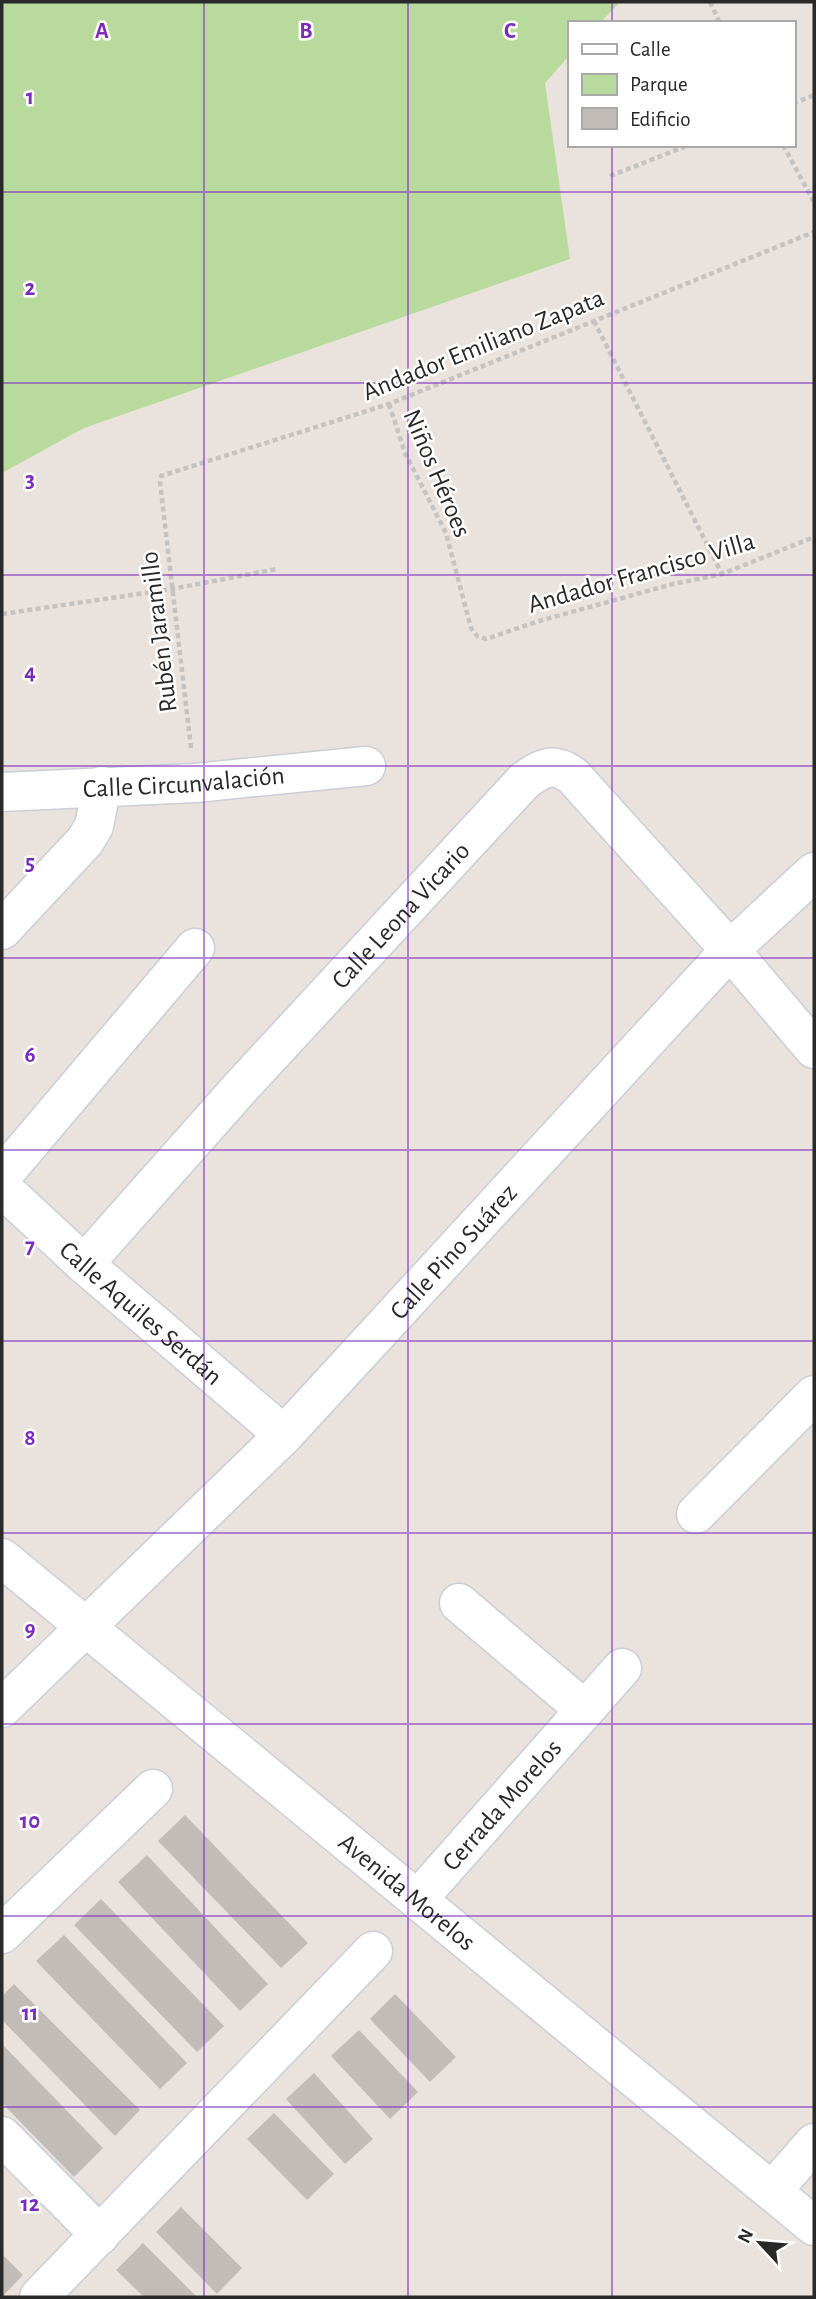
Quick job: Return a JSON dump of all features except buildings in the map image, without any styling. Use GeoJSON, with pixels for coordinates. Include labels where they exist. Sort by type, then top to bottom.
{"type":"FeatureCollection","features":[{"type":"Feature","properties":{"kind":"street","name":"Calle Circunvalación"},"geometry":{"type":"LineString","coordinates":[[2,792],[195,783],[366,766]]}},
{"type":"Feature","properties":{"kind":"street","name":"Calle Leona Vicario"},"geometry":{"type":"LineString","coordinates":[[84,1264],[241,1087],[525,780],[538,770],[551,767],[563,769],[573,776],[730,950]]}},
{"type":"Feature","properties":{"kind":"street"},"geometry":{"type":"LineString","coordinates":[[2,930],[85,841],[94,826],[102,786]]}},
{"type":"Feature","properties":{"kind":"street","name":"Calle Pino Suárez"},"geometry":{"type":"LineString","coordinates":[[2,1707],[284,1435],[730,950],[814,872]]}},
{"type":"Feature","properties":{"kind":"street"},"geometry":{"type":"LineString","coordinates":[[2,1176],[195,948]]}},
{"type":"Feature","properties":{"kind":"street"},"geometry":{"type":"LineString","coordinates":[[730,950],[814,1049]]}},
{"type":"Feature","properties":{"kind":"street","name":"Calle Aquiles Serdán"},"geometry":{"type":"LineString","coordinates":[[2,1188],[84,1264],[284,1435]]}},
{"type":"Feature","properties":{"kind":"street"},"geometry":{"type":"LineString","coordinates":[[696,1514],[814,1395]]}},
{"type":"Feature","properties":{"kind":"street","name":"Avenida Morelos"},"geometry":{"type":"LineString","coordinates":[[2,1558],[814,2225]]}},
{"type":"Feature","properties":{"kind":"street"},"geometry":{"type":"LineString","coordinates":[[459,1603],[585,1710]]}},
{"type":"Feature","properties":{"kind":"street","name":"Cerrada Morelos"},"geometry":{"type":"LineString","coordinates":[[418,1899],[622,1668]]}},
{"type":"Feature","properties":{"kind":"street"},"geometry":{"type":"LineString","coordinates":[[2,1934],[153,1789]]}},
{"type":"Feature","properties":{"kind":"street"},"geometry":{"type":"LineString","coordinates":[[40,2297],[373,1951]]}},
{"type":"Feature","properties":{"kind":"street"},"geometry":{"type":"LineString","coordinates":[[2,2136],[100,2235]]}},
{"type":"Feature","properties":{"kind":"street"},"geometry":{"type":"LineString","coordinates":[[772,2190],[814,2143]]}},
{"type":"Feature","properties":{"kind":"path"},"geometry":{"type":"LineString","coordinates":[[710,2],[719,21]]}},
{"type":"Feature","properties":{"kind":"path"},"geometry":{"type":"LineString","coordinates":[[795,103],[814,95]]}},
{"type":"Feature","properties":{"kind":"path"},"geometry":{"type":"LineString","coordinates":[[610,176],[684,147]]}},
{"type":"Feature","properties":{"kind":"path"},"geometry":{"type":"LineString","coordinates":[[784,147],[814,202]]}},
{"type":"Feature","properties":{"kind":"path","name":"Andador Emiliano Zapata"},"geometry":{"type":"LineString","coordinates":[[161,476],[389,404],[814,232]]}},
{"type":"Feature","properties":{"kind":"path"},"geometry":{"type":"LineString","coordinates":[[594,321],[722,574]]}},
{"type":"Feature","properties":{"kind":"path","name":"Niños Héroes"},"geometry":{"type":"LineString","coordinates":[[389,404],[405,453],[446,533],[471,628],[477,636]]}},
{"type":"Feature","properties":{"kind":"path","name":"Rubén Jaramillo"},"geometry":{"type":"LineString","coordinates":[[161,476],[195,783]]}},
{"type":"Feature","properties":{"kind":"path","name":"Andador Francisco Villa"},"geometry":{"type":"LineString","coordinates":[[477,636],[486,639],[539,621],[673,584],[722,574],[814,537]]}},
{"type":"Feature","properties":{"kind":"path"},"geometry":{"type":"LineString","coordinates":[[2,614],[172,589],[277,569]]}},
{"type":"Feature","properties":{"kind":"green space"},"geometry":{"type":"Polygon","coordinates":[[[2,2],[620,2],[602,21],[568,21],[568,57],[545,83],[570,259],[84,428],[2,473],[2,2]]]}}]}
